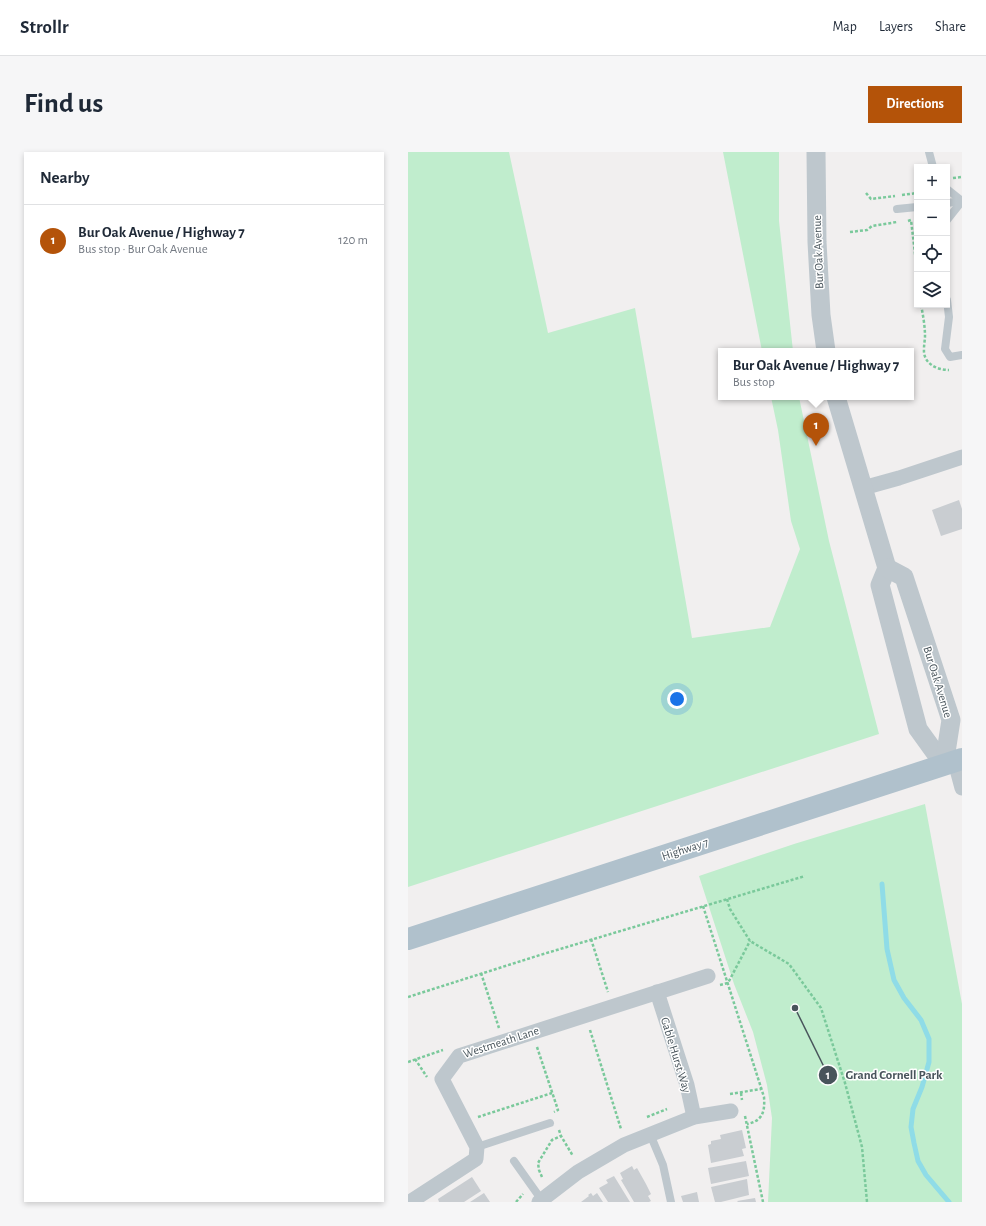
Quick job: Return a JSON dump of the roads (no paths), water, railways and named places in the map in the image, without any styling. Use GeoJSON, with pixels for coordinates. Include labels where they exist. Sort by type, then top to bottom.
{"type":"FeatureCollection","features":[{"type":"Feature","properties":{"kind":"main road","name":"Highway 7"},"geometry":{"type":"LineString","coordinates":[[408,939],[954,762]]}},
{"type":"Feature","properties":{"kind":"street","name":"Bur Oak Avenue"},"geometry":{"type":"LineString","coordinates":[[816,152],[818,271],[821,315],[826,348]]}},
{"type":"Feature","properties":{"kind":"street"},"geometry":{"type":"LineString","coordinates":[[837,400],[887,568]]}},
{"type":"Feature","properties":{"kind":"street"},"geometry":{"type":"LineString","coordinates":[[863,488],[962,458]]}},
{"type":"Feature","properties":{"kind":"street","name":"Bur Oak Avenue"},"geometry":{"type":"LineString","coordinates":[[954,762],[918,729],[880,585],[887,568],[904,577],[951,720],[954,762],[962,788]]}},
{"type":"Feature","properties":{"kind":"street","name":"Westmeath Lane"},"geometry":{"type":"LineString","coordinates":[[477,1146],[442,1080],[458,1056],[657,992],[711,981]]}},
{"type":"Feature","properties":{"kind":"street","name":"Gable Hurst Way"},"geometry":{"type":"LineString","coordinates":[[657,992],[686,1085],[694,1117]]}},
{"type":"Feature","properties":{"kind":"street"},"geometry":{"type":"LineString","coordinates":[[540,1201],[578,1172],[624,1145],[694,1117],[731,1111]]}},
{"type":"Feature","properties":{"kind":"street"},"geometry":{"type":"LineString","coordinates":[[410,1202],[476,1159],[477,1146]]}},
{"type":"Feature","properties":{"kind":"lane"},"geometry":{"type":"LineString","coordinates":[[928,152],[932,164]]}},
{"type":"Feature","properties":{"kind":"lane"},"geometry":{"type":"LineString","coordinates":[[950,191],[962,201]]}},
{"type":"Feature","properties":{"kind":"lane"},"geometry":{"type":"LineString","coordinates":[[950,203],[962,201],[950,216]]}},
{"type":"Feature","properties":{"kind":"lane"},"geometry":{"type":"LineString","coordinates":[[897,209],[914,206]]}},
{"type":"Feature","properties":{"kind":"lane"},"geometry":{"type":"LineString","coordinates":[[948,308],[949,317],[945,349],[950,357],[962,355]]}},
{"type":"Feature","properties":{"kind":"lane"},"geometry":{"type":"LineString","coordinates":[[477,1146],[554,1122]]}},
{"type":"Feature","properties":{"kind":"lane"},"geometry":{"type":"LineString","coordinates":[[650,1134],[663,1165],[671,1202]]}},
{"type":"Feature","properties":{"kind":"lane"},"geometry":{"type":"LineString","coordinates":[[514,1160],[540,1201]]}},
{"type":"Feature","properties":{"kind":"waterway"},"geometry":{"type":"LineString","coordinates":[[882,884],[887,949],[894,980],[904,998],[921,1020],[929,1039],[929,1062],[922,1087],[913,1109],[911,1127],[914,1143],[918,1161],[926,1175],[949,1202]]}},
{"type":"Feature","properties":{"kind":"place","name":"Bur Oak Avenue / Highway 7"},"geometry":{"type":"Point","coordinates":[816,446]}},
{"type":"Feature","properties":{"kind":"place","name":"Grand Cornell Park"},"geometry":{"type":"Point","coordinates":[795,1008]}}]}
